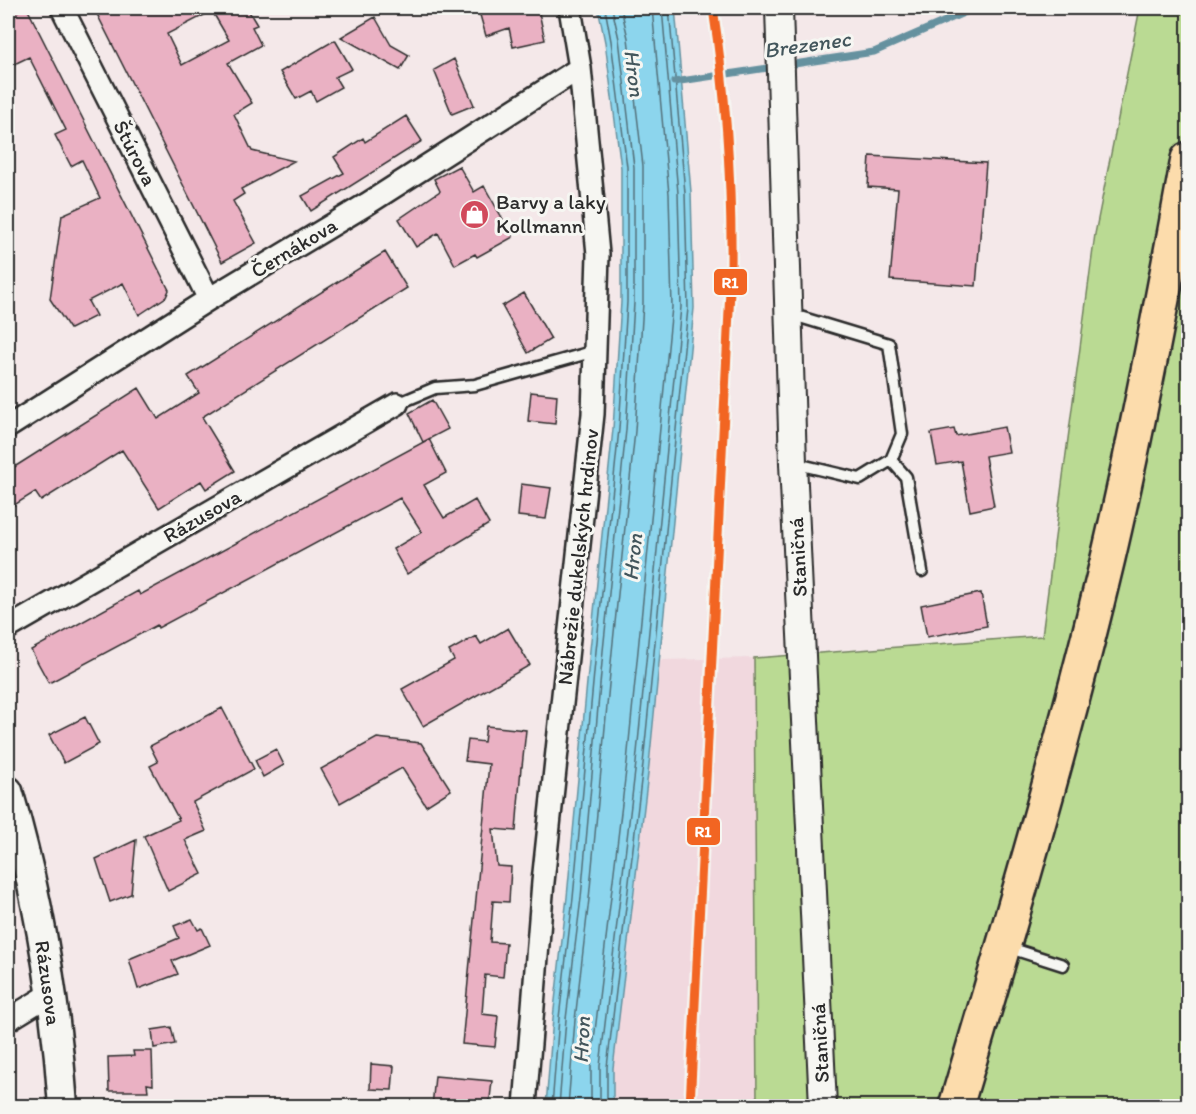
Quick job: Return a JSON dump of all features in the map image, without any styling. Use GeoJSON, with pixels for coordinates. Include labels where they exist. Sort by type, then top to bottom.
{"type":"FeatureCollection","features":[{"type":"Feature","properties":{"kind":"main road"},"geometry":{"type":"LineString","coordinates":[[956,1107],[1004,946],[1108,558],[1140,408],[1188,159]]}},
{"type":"Feature","properties":{"kind":"main road","name":"Rázusova"},"geometry":{"type":"LineString","coordinates":[[8,791],[28,871],[52,993],[63,1107]]}},
{"type":"Feature","properties":{"kind":"street","name":"Štúrova"},"geometry":{"type":"LineString","coordinates":[[62,8],[210,299]]}},
{"type":"Feature","properties":{"kind":"street","name":"Nábrežie dukelských hrdinov"},"geometry":{"type":"LineString","coordinates":[[525,1107],[543,882],[593,414],[598,254],[580,68],[570,8]]}},
{"type":"Feature","properties":{"kind":"street","name":"Staničná"},"geometry":{"type":"LineString","coordinates":[[779,8],[793,463],[823,1107]]}},
{"type":"Feature","properties":{"kind":"street","name":"Černákova"},"geometry":{"type":"LineString","coordinates":[[8,427],[210,299],[367,204],[580,68]]}},
{"type":"Feature","properties":{"kind":"street","name":"Rázusova"},"geometry":{"type":"LineString","coordinates":[[8,628],[397,404]]}},
{"type":"Feature","properties":{"kind":"street"},"geometry":{"type":"LineString","coordinates":[[8,1020],[52,993]]}},
{"type":"Feature","properties":{"kind":"lane"},"geometry":{"type":"LineString","coordinates":[[788,314],[889,345],[902,434],[891,460],[860,479],[793,463]]}},
{"type":"Feature","properties":{"kind":"lane"},"geometry":{"type":"LineString","coordinates":[[397,404],[435,388],[475,385],[595,351]]}},
{"type":"Feature","properties":{"kind":"lane"},"geometry":{"type":"LineString","coordinates":[[891,460],[906,477],[922,571]]}},
{"type":"Feature","properties":{"kind":"lane"},"geometry":{"type":"LineString","coordinates":[[1004,946],[1064,965]]}},
{"type":"Feature","properties":{"kind":"shaded area"},"geometry":{"type":"Polygon","coordinates":[[[754,658],[757,1106],[613,1106],[613,1068],[660,660],[754,658]]]}},
{"type":"Feature","properties":{"kind":"green space"},"geometry":{"type":"Polygon","coordinates":[[[1140,8],[1188,8],[1188,1106],[757,1106],[754,658],[1042,636],[1095,234],[1140,8]]]}},
{"type":"Feature","properties":{"kind":"water","name":"Hron"},"geometry":{"type":"Polygon","coordinates":[[[598,8],[675,8],[691,192],[694,308],[649,765],[613,1068],[613,1106],[546,1106],[613,429],[621,302],[621,168],[605,42],[598,8]]]}},
{"type":"Feature","properties":{"kind":"building"},"geometry":{"type":"Polygon","coordinates":[[[27,8],[169,290],[166,297],[139,315],[123,283],[88,301],[96,316],[70,329],[50,299],[62,215],[100,198],[82,160],[71,166],[55,135],[66,130],[29,57],[8,67],[8,16],[27,8]]]}},
{"type":"Feature","properties":{"kind":"building"},"geometry":{"type":"Polygon","coordinates":[[[94,8],[247,8],[257,25],[252,27],[261,45],[228,63],[252,103],[234,114],[252,151],[294,161],[241,189],[244,194],[233,201],[256,243],[222,262],[94,8]],[[212,11],[167,34],[182,65],[229,40],[212,11]]]}},
{"type":"Feature","properties":{"kind":"building"},"geometry":{"type":"Polygon","coordinates":[[[478,8],[538,8],[545,40],[513,47],[509,28],[486,36],[478,8]]]}},
{"type":"Feature","properties":{"kind":"building"},"geometry":{"type":"Polygon","coordinates":[[[375,17],[391,45],[409,55],[400,70],[341,37],[375,17]]]}},
{"type":"Feature","properties":{"kind":"building"},"geometry":{"type":"Polygon","coordinates":[[[335,40],[352,69],[335,77],[341,87],[316,101],[311,91],[296,99],[280,72],[335,40]]]}},
{"type":"Feature","properties":{"kind":"building"},"geometry":{"type":"Polygon","coordinates":[[[454,59],[474,105],[452,114],[434,70],[454,59]]]}},
{"type":"Feature","properties":{"kind":"building"},"geometry":{"type":"Polygon","coordinates":[[[406,116],[422,141],[311,211],[302,196],[344,173],[334,157],[363,138],[365,142],[406,116]]]}},
{"type":"Feature","properties":{"kind":"building"},"geometry":{"type":"Polygon","coordinates":[[[870,156],[986,163],[976,286],[890,280],[898,189],[868,187],[870,156]]]}},
{"type":"Feature","properties":{"kind":"building"},"geometry":{"type":"Polygon","coordinates":[[[459,166],[474,192],[484,186],[513,237],[477,257],[475,254],[455,265],[438,233],[416,247],[399,219],[440,191],[434,179],[459,166]]]}},
{"type":"Feature","properties":{"kind":"building"},"geometry":{"type":"Polygon","coordinates":[[[385,252],[407,288],[202,417],[235,471],[206,489],[201,481],[159,508],[122,450],[41,501],[35,492],[8,509],[8,471],[139,388],[158,419],[199,393],[188,376],[385,252]]]}},
{"type":"Feature","properties":{"kind":"building"},"geometry":{"type":"Polygon","coordinates":[[[524,293],[551,339],[528,353],[502,306],[524,293]]]}},
{"type":"Feature","properties":{"kind":"building"},"geometry":{"type":"Polygon","coordinates":[[[531,392],[557,395],[555,424],[528,421],[531,392]]]}},
{"type":"Feature","properties":{"kind":"building"},"geometry":{"type":"Polygon","coordinates":[[[432,400],[448,429],[423,442],[409,413],[432,400]]]}},
{"type":"Feature","properties":{"kind":"building"},"geometry":{"type":"Polygon","coordinates":[[[1004,427],[1009,452],[985,456],[994,506],[970,511],[961,461],[937,465],[931,433],[954,429],[956,436],[1004,427]]]}},
{"type":"Feature","properties":{"kind":"building"},"geometry":{"type":"Polygon","coordinates":[[[429,439],[446,473],[424,485],[444,518],[475,500],[489,524],[407,574],[393,549],[422,532],[400,498],[158,628],[157,625],[49,683],[31,650],[138,591],[140,595],[429,439]]]}},
{"type":"Feature","properties":{"kind":"building"},"geometry":{"type":"Polygon","coordinates":[[[521,484],[551,488],[546,519],[518,516],[521,484]]]}},
{"type":"Feature","properties":{"kind":"building"},"geometry":{"type":"Polygon","coordinates":[[[981,593],[987,626],[927,637],[921,605],[981,593]]]}},
{"type":"Feature","properties":{"kind":"building"},"geometry":{"type":"Polygon","coordinates":[[[508,628],[530,665],[423,726],[402,689],[454,660],[449,651],[476,636],[481,644],[508,628]]]}},
{"type":"Feature","properties":{"kind":"building"},"geometry":{"type":"Polygon","coordinates":[[[222,708],[254,769],[193,802],[206,831],[185,840],[202,874],[168,891],[144,836],[179,820],[150,766],[158,762],[150,746],[222,708]]]}},
{"type":"Feature","properties":{"kind":"building"},"geometry":{"type":"Polygon","coordinates":[[[85,717],[99,744],[64,763],[49,735],[85,717]]]}},
{"type":"Feature","properties":{"kind":"building"},"geometry":{"type":"Polygon","coordinates":[[[486,726],[526,730],[516,831],[493,829],[497,866],[511,867],[509,902],[493,901],[490,942],[506,943],[503,977],[485,975],[482,1014],[498,1016],[495,1047],[462,1044],[489,764],[465,761],[468,740],[484,742],[486,726]]]}},
{"type":"Feature","properties":{"kind":"building"},"geometry":{"type":"Polygon","coordinates":[[[377,738],[421,743],[451,790],[426,806],[402,768],[340,803],[321,769],[377,738]]]}},
{"type":"Feature","properties":{"kind":"building"},"geometry":{"type":"Polygon","coordinates":[[[276,749],[284,765],[263,777],[255,760],[276,749]]]}},
{"type":"Feature","properties":{"kind":"building"},"geometry":{"type":"Polygon","coordinates":[[[136,840],[131,894],[110,902],[96,859],[136,840]]]}},
{"type":"Feature","properties":{"kind":"building"},"geometry":{"type":"Polygon","coordinates":[[[192,919],[198,930],[202,928],[210,945],[172,961],[178,974],[138,989],[129,959],[179,938],[174,926],[192,919]]]}},
{"type":"Feature","properties":{"kind":"building"},"geometry":{"type":"Polygon","coordinates":[[[171,1027],[175,1044],[154,1048],[152,1030],[171,1027]]]}},
{"type":"Feature","properties":{"kind":"building"},"geometry":{"type":"Polygon","coordinates":[[[133,1051],[152,1051],[153,1085],[147,1084],[148,1091],[109,1091],[108,1057],[134,1056],[133,1051]]]}},
{"type":"Feature","properties":{"kind":"building"},"geometry":{"type":"Polygon","coordinates":[[[371,1064],[394,1066],[392,1090],[370,1089],[371,1064]]]}},
{"type":"Feature","properties":{"kind":"building"},"geometry":{"type":"Polygon","coordinates":[[[435,1076],[492,1081],[489,1107],[432,1107],[435,1076]]]}},
{"type":"Feature","properties":{"kind":"waterway","name":"Brezenec"},"geometry":{"type":"LineString","coordinates":[[674,82],[874,52],[975,8]]}},
{"type":"Feature","properties":{"kind":"transit line","name":"R1"},"geometry":{"type":"LineString","coordinates":[[690,1106],[731,270],[727,139],[713,8]]}},
{"type":"Feature","properties":{"kind":"place","name":"Barvy a laky Kollmann"},"geometry":{"type":"Point","coordinates":[475,214]}}]}
